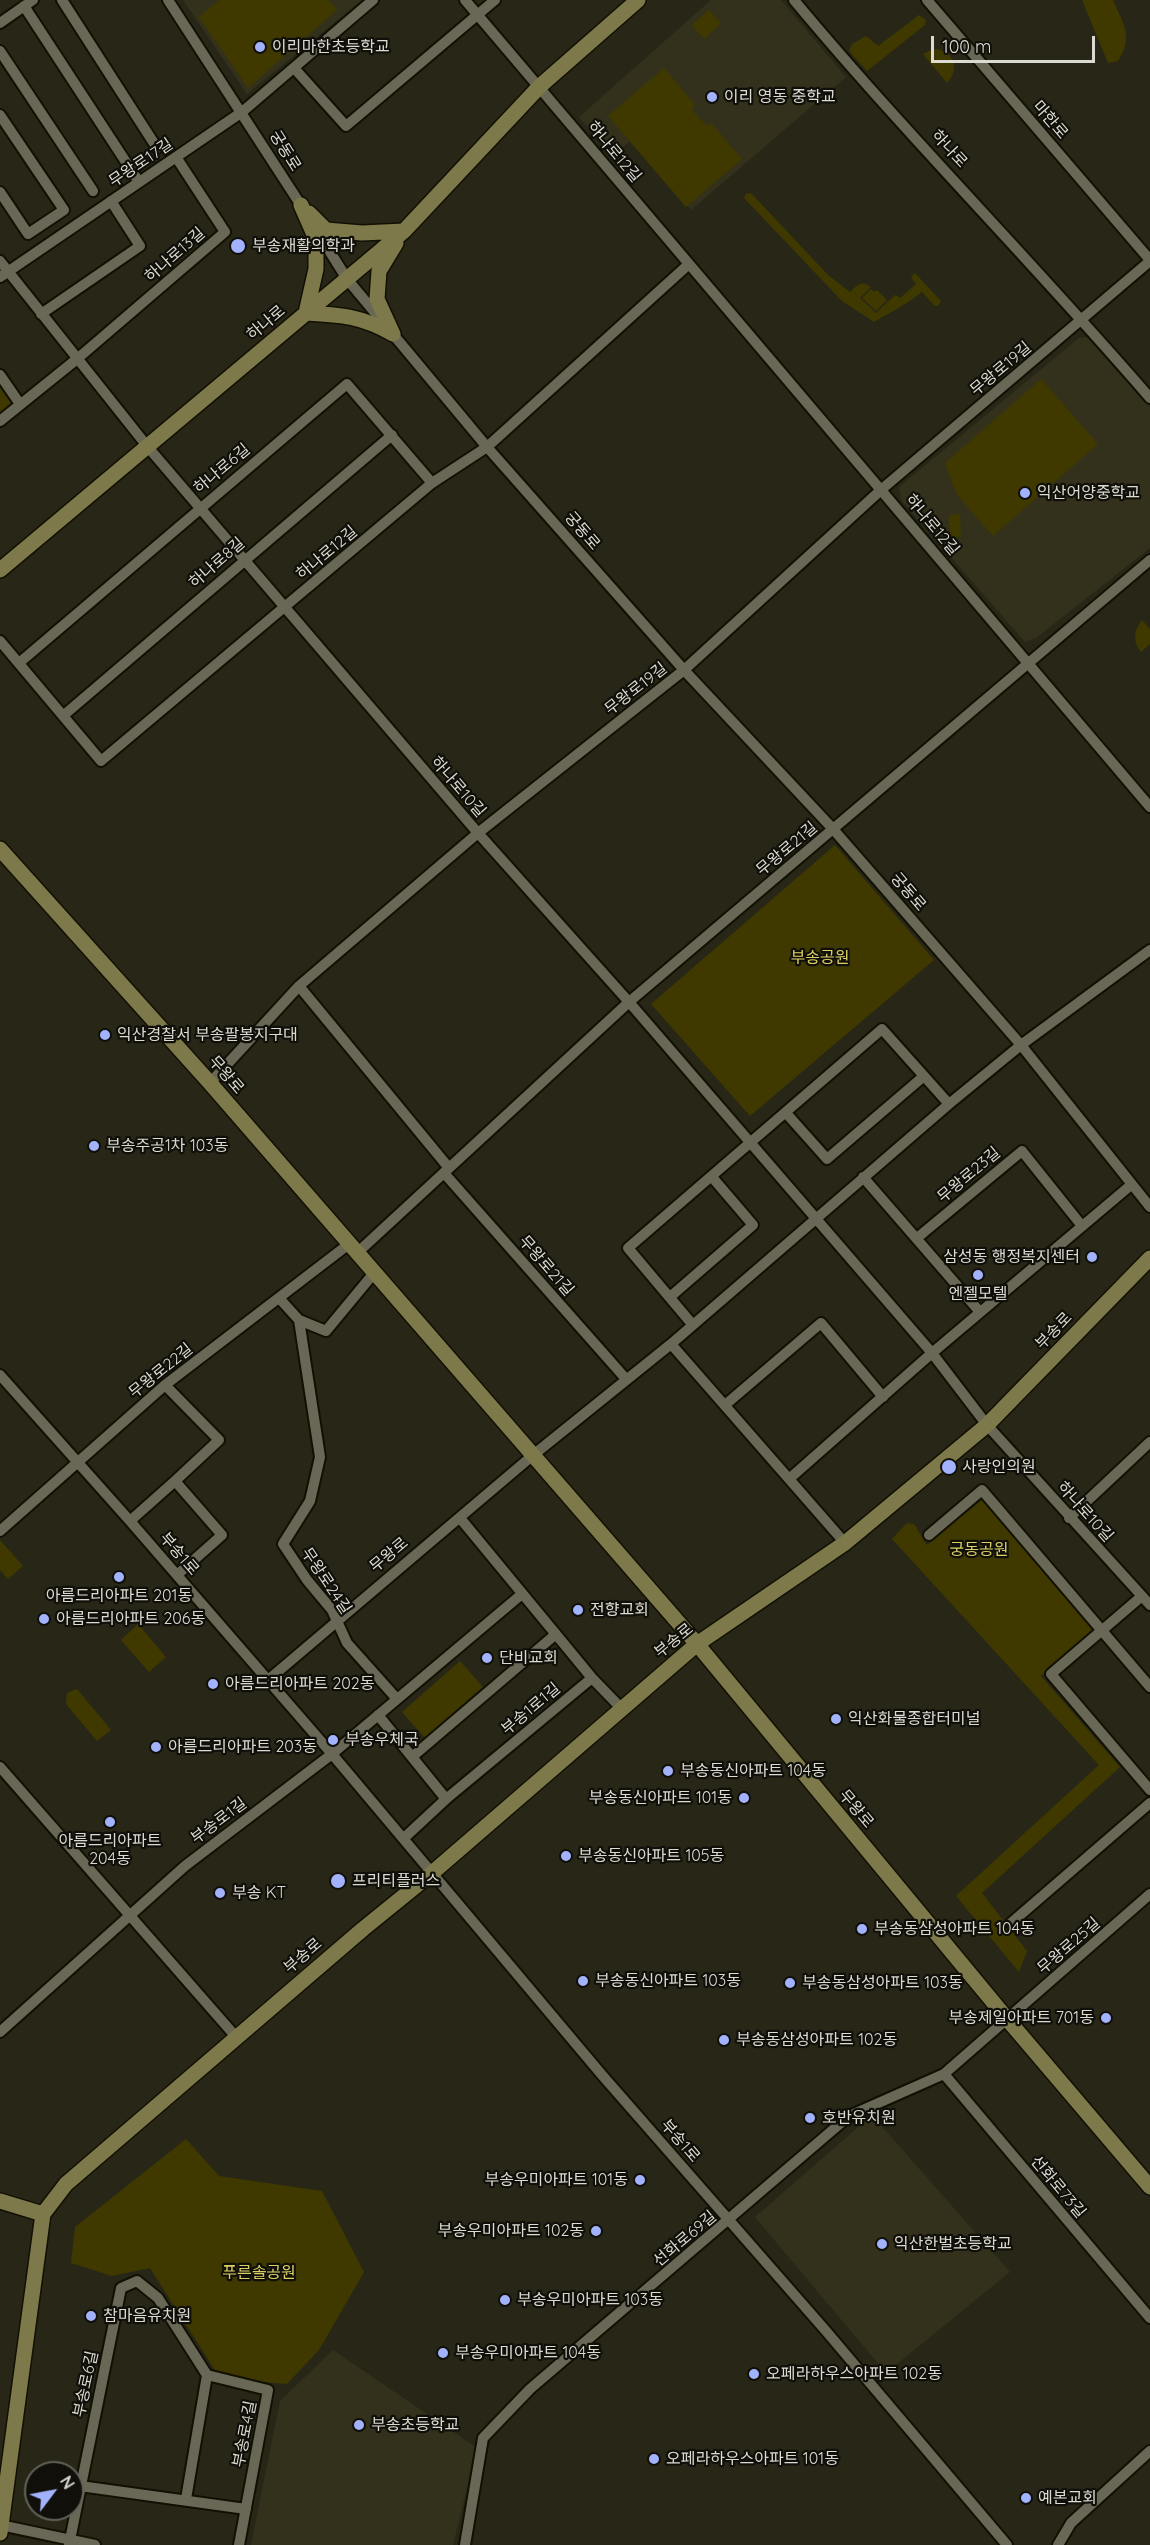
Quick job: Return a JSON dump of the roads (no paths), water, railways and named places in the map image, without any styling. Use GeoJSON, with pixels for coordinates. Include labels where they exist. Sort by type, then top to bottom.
{"type":"FeatureCollection","features":[{"type":"Feature","properties":{"kind":"street"},"geometry":{"type":"LineString","coordinates":[[62,0],[157,148]]}},
{"type":"Feature","properties":{"kind":"street","name":"궁동로"},"geometry":{"type":"LineString","coordinates":[[168,0],[242,112],[347,279],[487,447],[684,670],[833,829],[1021,1045],[1150,1207]]}},
{"type":"Feature","properties":{"kind":"street","name":"무왕로17길"},"geometry":{"type":"LineString","coordinates":[[4,274],[242,112],[373,0]]}},
{"type":"Feature","properties":{"kind":"street"},"geometry":{"type":"LineString","coordinates":[[465,0],[540,86]]}},
{"type":"Feature","properties":{"kind":"street"},"geometry":{"type":"LineString","coordinates":[[294,68],[346,126],[495,0]]}},
{"type":"Feature","properties":{"kind":"street","name":"하나로"},"geometry":{"type":"LineString","coordinates":[[0,570],[404,231],[540,86],[638,0]]}},
{"type":"Feature","properties":{"kind":"street","name":"하나로"},"geometry":{"type":"LineString","coordinates":[[794,0],[861,80],[1082,319]]}},
{"type":"Feature","properties":{"kind":"street","name":"마한로"},"geometry":{"type":"LineString","coordinates":[[927,0],[1150,260]]}},
{"type":"Feature","properties":{"kind":"street"},"geometry":{"type":"LineString","coordinates":[[0,22],[29,3],[139,182]]}},
{"type":"Feature","properties":{"kind":"street"},"geometry":{"type":"LineString","coordinates":[[0,51],[93,191]]}},
{"type":"Feature","properties":{"kind":"street","name":"하나로12길"},"geometry":{"type":"LineString","coordinates":[[540,86],[1150,807]]}},
{"type":"Feature","properties":{"kind":"street"},"geometry":{"type":"LineString","coordinates":[[0,115],[64,210],[28,234],[0,192]]}},
{"type":"Feature","properties":{"kind":"street","name":"하나로13길"},"geometry":{"type":"LineString","coordinates":[[77,359],[225,232],[176,157]]}},
{"type":"Feature","properties":{"kind":"street","name":"하나로13길"},"geometry":{"type":"LineString","coordinates":[[41,314],[140,246],[111,201]]}},
{"type":"Feature","properties":{"kind":"street"},"geometry":{"type":"LineString","coordinates":[[301,205],[326,230],[362,233],[404,231]]}},
{"type":"Feature","properties":{"kind":"street"},"geometry":{"type":"LineString","coordinates":[[301,205],[316,239],[316,269],[306,313],[335,314],[369,321],[393,334]]}},
{"type":"Feature","properties":{"kind":"street"},"geometry":{"type":"LineString","coordinates":[[393,334],[377,299],[379,271],[404,231]]}},
{"type":"Feature","properties":{"kind":"street","name":"무왕로19길"},"geometry":{"type":"LineString","coordinates":[[210,1083],[299,986],[478,833],[684,670],[882,489],[1150,260]]}},
{"type":"Feature","properties":{"kind":"street"},"geometry":{"type":"LineString","coordinates":[[0,261],[4,274],[41,314],[147,446]]}},
{"type":"Feature","properties":{"kind":"street","name":"하나로12길"},"geometry":{"type":"LineString","coordinates":[[0,641],[101,761],[286,608],[432,483],[487,447],[689,264]]}},
{"type":"Feature","properties":{"kind":"street"},"geometry":{"type":"LineString","coordinates":[[1082,319],[1150,398]]}},
{"type":"Feature","properties":{"kind":"street"},"geometry":{"type":"LineString","coordinates":[[0,421],[77,359]]}},
{"type":"Feature","properties":{"kind":"street"},"geometry":{"type":"LineString","coordinates":[[0,375],[20,404]]}},
{"type":"Feature","properties":{"kind":"street","name":"하나로6길"},"geometry":{"type":"LineString","coordinates":[[19,663],[347,384],[432,483]]}},
{"type":"Feature","properties":{"kind":"street","name":"하나로8길"},"geometry":{"type":"LineString","coordinates":[[64,715],[392,435]]}},
{"type":"Feature","properties":{"kind":"street","name":"하나로10길"},"geometry":{"type":"LineString","coordinates":[[147,446],[478,833],[629,1002],[932,1353],[987,1425],[1150,1605]]}},
{"type":"Feature","properties":{"kind":"street","name":"무왕로21길"},"geometry":{"type":"LineString","coordinates":[[353,1249],[446,1170],[629,1002],[1150,560]]}},
{"type":"Feature","properties":{"kind":"street","name":"무왕로"},"geometry":{"type":"LineString","coordinates":[[0,849],[210,1083],[697,1644],[1008,2020],[1150,2187]]}},
{"type":"Feature","properties":{"kind":"street"},"geometry":{"type":"LineString","coordinates":[[532,1456],[670,1344],[1021,1045],[1150,950]]}},
{"type":"Feature","properties":{"kind":"street","name":"무왕로21길"},"geometry":{"type":"LineString","coordinates":[[299,986],[446,1170],[626,1379]]}},
{"type":"Feature","properties":{"kind":"street"},"geometry":{"type":"LineString","coordinates":[[692,1324],[628,1248],[882,1029],[949,1104]]}},
{"type":"Feature","properties":{"kind":"street"},"geometry":{"type":"LineString","coordinates":[[786,1113],[827,1159],[924,1076]]}},
{"type":"Feature","properties":{"kind":"street","name":"무왕로23길"},"geometry":{"type":"LineString","coordinates":[[917,1238],[1022,1151],[1082,1226]]}},
{"type":"Feature","properties":{"kind":"street"},"geometry":{"type":"LineString","coordinates":[[670,1297],[753,1225],[712,1177]]}},
{"type":"Feature","properties":{"kind":"street"},"geometry":{"type":"LineString","coordinates":[[863,1178],[980,1312]]}},
{"type":"Feature","properties":{"kind":"street"},"geometry":{"type":"LineString","coordinates":[[789,1479],[932,1353],[1131,1185]]}},
{"type":"Feature","properties":{"kind":"street","name":"무왕로22길"},"geometry":{"type":"LineString","coordinates":[[0,1531],[165,1385],[279,1298],[353,1249]]}},
{"type":"Feature","properties":{"kind":"street","name":"부송로"},"geometry":{"type":"LineString","coordinates":[[0,2528],[43,2214],[66,2184],[697,1644],[845,1544],[987,1425],[1150,1258]]}},
{"type":"Feature","properties":{"kind":"street"},"geometry":{"type":"LineString","coordinates":[[279,1298],[298,1320],[326,1331],[374,1273]]}},
{"type":"Feature","properties":{"kind":"street","name":"무왕로24길"},"geometry":{"type":"LineString","coordinates":[[298,1320],[320,1457],[310,1501],[283,1544],[307,1580],[332,1610],[347,1643],[397,1699]]}},
{"type":"Feature","properties":{"kind":"street"},"geometry":{"type":"LineString","coordinates":[[725,1406],[821,1323],[883,1397]]}},
{"type":"Feature","properties":{"kind":"street"},"geometry":{"type":"LineString","coordinates":[[670,1344],[845,1544]]}},
{"type":"Feature","properties":{"kind":"street","name":"부송1로"},"geometry":{"type":"LineString","coordinates":[[0,1375],[332,1754],[602,2075],[730,2220],[1006,2545]]}},
{"type":"Feature","properties":{"kind":"street"},"geometry":{"type":"LineString","coordinates":[[130,1521],[219,1440],[165,1385]]}},
{"type":"Feature","properties":{"kind":"street"},"geometry":{"type":"LineString","coordinates":[[1069,1518],[1150,1442]]}},
{"type":"Feature","properties":{"kind":"street","name":"무왕로"},"geometry":{"type":"LineString","coordinates":[[268,1680],[532,1456]]}},
{"type":"Feature","properties":{"kind":"street"},"geometry":{"type":"LineString","coordinates":[[175,1481],[222,1535],[177,1575]]}},
{"type":"Feature","properties":{"kind":"street"},"geometry":{"type":"LineString","coordinates":[[929,1535],[982,1490],[1150,1687]]}},
{"type":"Feature","properties":{"kind":"street"},"geometry":{"type":"LineString","coordinates":[[460,1518],[592,1678],[621,1708]]}},
{"type":"Feature","properties":{"kind":"street"},"geometry":{"type":"LineString","coordinates":[[332,1754],[522,1594]]}},
{"type":"Feature","properties":{"kind":"street"},"geometry":{"type":"LineString","coordinates":[[1142,1596],[1051,1674],[1150,1790]]}},
{"type":"Feature","properties":{"kind":"street"},"geometry":{"type":"LineString","coordinates":[[412,1756],[556,1634]]}},
{"type":"Feature","properties":{"kind":"street","name":"부송1로1길"},"geometry":{"type":"LineString","coordinates":[[404,1838],[446,1799],[592,1678]]}},
{"type":"Feature","properties":{"kind":"street"},"geometry":{"type":"LineString","coordinates":[[378,1715],[446,1799]]}},
{"type":"Feature","properties":{"kind":"street","name":"부송로1길"},"geometry":{"type":"LineString","coordinates":[[0,2032],[185,1866],[332,1754]]}},
{"type":"Feature","properties":{"kind":"street"},"geometry":{"type":"LineString","coordinates":[[0,1767],[129,1918],[237,2038]]}},
{"type":"Feature","properties":{"kind":"street"},"geometry":{"type":"LineString","coordinates":[[1011,1923],[1150,1803]]}},
{"type":"Feature","properties":{"kind":"street","name":"무왕로25길"},"geometry":{"type":"LineString","coordinates":[[1008,2020],[1150,1894]]}},
{"type":"Feature","properties":{"kind":"street","name":"선화로69길"},"geometry":{"type":"LineString","coordinates":[[465,2545],[483,2438],[530,2389],[849,2116],[944,2074],[1008,2020]]}},
{"type":"Feature","properties":{"kind":"street","name":"선화로73길"},"geometry":{"type":"LineString","coordinates":[[944,2074],[1150,2318]]}},
{"type":"Feature","properties":{"kind":"street"},"geometry":{"type":"LineString","coordinates":[[0,2201],[43,2214]]}},
{"type":"Feature","properties":{"kind":"street","name":"부송로6길"},"geometry":{"type":"LineString","coordinates":[[84,2467],[121,2288],[137,2282],[158,2298],[207,2375]]}},
{"type":"Feature","properties":{"kind":"street"},"geometry":{"type":"LineString","coordinates":[[186,2499],[207,2375]]}},
{"type":"Feature","properties":{"kind":"street","name":"부송로4길"},"geometry":{"type":"LineString","coordinates":[[207,2375],[268,2390],[239,2545]]}},
{"type":"Feature","properties":{"kind":"street"},"geometry":{"type":"LineString","coordinates":[[1058,2545],[1071,2523],[1150,2451]]}},
{"type":"Feature","properties":{"kind":"street"},"geometry":{"type":"LineString","coordinates":[[84,2486],[246,2509]]}},
{"type":"Feature","properties":{"kind":"street","name":"부송로6길"},"geometry":{"type":"LineString","coordinates":[[70,2543],[74,2521]]}},
{"type":"Feature","properties":{"kind":"street"},"geometry":{"type":"LineString","coordinates":[[0,2528],[70,2543],[95,2545]]}},
{"type":"Feature","properties":{"kind":"place","name":"이리마한초등학교"},"geometry":{"type":"Point","coordinates":[260,47]}},
{"type":"Feature","properties":{"kind":"place","name":"이리 영동 중학교"},"geometry":{"type":"Point","coordinates":[712,97]}},
{"type":"Feature","properties":{"kind":"place","name":"부송재활의학과"},"geometry":{"type":"Point","coordinates":[238,246]}},
{"type":"Feature","properties":{"kind":"place","name":"익산어양중학교"},"geometry":{"type":"Point","coordinates":[1025,493]}},
{"type":"Feature","properties":{"kind":"place","name":"익산경찰서 부송팔봉지구대"},"geometry":{"type":"Point","coordinates":[105,1035]}},
{"type":"Feature","properties":{"kind":"place","name":"부송주공1차 103동"},"geometry":{"type":"Point","coordinates":[94,1146]}},
{"type":"Feature","properties":{"kind":"place","name":"삼성동 행정복지센터"},"geometry":{"type":"Point","coordinates":[1092,1257]}},
{"type":"Feature","properties":{"kind":"place","name":"엔젤모텔"},"geometry":{"type":"Point","coordinates":[978,1275]}},
{"type":"Feature","properties":{"kind":"place","name":"사랑인의원"},"geometry":{"type":"Point","coordinates":[949,1467]}},
{"type":"Feature","properties":{"kind":"place","name":"아름드리아파트 201동"},"geometry":{"type":"Point","coordinates":[119,1577]}},
{"type":"Feature","properties":{"kind":"place","name":"전향교회"},"geometry":{"type":"Point","coordinates":[578,1610]}},
{"type":"Feature","properties":{"kind":"place","name":"아름드리아파트 206동"},"geometry":{"type":"Point","coordinates":[44,1619]}},
{"type":"Feature","properties":{"kind":"place","name":"단비교회"},"geometry":{"type":"Point","coordinates":[487,1658]}},
{"type":"Feature","properties":{"kind":"place","name":"아름드리아파트 202동"},"geometry":{"type":"Point","coordinates":[213,1684]}},
{"type":"Feature","properties":{"kind":"place","name":"익산화물종합터미널"},"geometry":{"type":"Point","coordinates":[836,1719]}},
{"type":"Feature","properties":{"kind":"place","name":"부송우체국"},"geometry":{"type":"Point","coordinates":[333,1740]}},
{"type":"Feature","properties":{"kind":"place","name":"아름드리아파트 203동"},"geometry":{"type":"Point","coordinates":[156,1747]}},
{"type":"Feature","properties":{"kind":"place","name":"부송동신아파트 104동"},"geometry":{"type":"Point","coordinates":[668,1771]}},
{"type":"Feature","properties":{"kind":"place","name":"부송동신아파트 101동"},"geometry":{"type":"Point","coordinates":[744,1798]}},
{"type":"Feature","properties":{"kind":"place","name":"아름드리아파트 204동"},"geometry":{"type":"Point","coordinates":[110,1822]}},
{"type":"Feature","properties":{"kind":"place","name":"부송동신아파트 105동"},"geometry":{"type":"Point","coordinates":[566,1856]}},
{"type":"Feature","properties":{"kind":"place","name":"프리티플러스"},"geometry":{"type":"Point","coordinates":[338,1881]}},
{"type":"Feature","properties":{"kind":"place","name":"부송 KT"},"geometry":{"type":"Point","coordinates":[220,1893]}},
{"type":"Feature","properties":{"kind":"place","name":"부송동삼성아파트 104동"},"geometry":{"type":"Point","coordinates":[862,1929]}},
{"type":"Feature","properties":{"kind":"place","name":"부송동신아파트 103동"},"geometry":{"type":"Point","coordinates":[583,1981]}},
{"type":"Feature","properties":{"kind":"place","name":"부송동삼성아파트 103동"},"geometry":{"type":"Point","coordinates":[790,1983]}},
{"type":"Feature","properties":{"kind":"place","name":"부송제일아파트 701동"},"geometry":{"type":"Point","coordinates":[1106,2018]}},
{"type":"Feature","properties":{"kind":"place","name":"부송동삼성아파트 102동"},"geometry":{"type":"Point","coordinates":[724,2040]}},
{"type":"Feature","properties":{"kind":"place","name":"호반유치원"},"geometry":{"type":"Point","coordinates":[810,2118]}},
{"type":"Feature","properties":{"kind":"place","name":"부송우미아파트 101동"},"geometry":{"type":"Point","coordinates":[640,2180]}},
{"type":"Feature","properties":{"kind":"place","name":"부송우미아파트 102동"},"geometry":{"type":"Point","coordinates":[596,2231]}},
{"type":"Feature","properties":{"kind":"place","name":"익산한벌초등학교"},"geometry":{"type":"Point","coordinates":[882,2244]}},
{"type":"Feature","properties":{"kind":"place","name":"부송우미아파트 103동"},"geometry":{"type":"Point","coordinates":[505,2300]}},
{"type":"Feature","properties":{"kind":"place","name":"참마음유치원"},"geometry":{"type":"Point","coordinates":[91,2316]}},
{"type":"Feature","properties":{"kind":"place","name":"부송우미아파트 104동"},"geometry":{"type":"Point","coordinates":[443,2353]}},
{"type":"Feature","properties":{"kind":"place","name":"오페라하우스아파트 102동"},"geometry":{"type":"Point","coordinates":[754,2374]}},
{"type":"Feature","properties":{"kind":"place","name":"부송초등학교"},"geometry":{"type":"Point","coordinates":[359,2425]}},
{"type":"Feature","properties":{"kind":"place","name":"오페라하우스아파트 101동"},"geometry":{"type":"Point","coordinates":[654,2459]}},
{"type":"Feature","properties":{"kind":"place","name":"예본교회"},"geometry":{"type":"Point","coordinates":[1026,2498]}},
{"type":"Feature","properties":{"kind":"park label","name":"부송공원"},"geometry":{"type":"Point","coordinates":[820,958]}},
{"type":"Feature","properties":{"kind":"park label","name":"궁동공원"},"geometry":{"type":"Point","coordinates":[979,1550]}},
{"type":"Feature","properties":{"kind":"park label","name":"푸른솔공원"},"geometry":{"type":"Point","coordinates":[259,2273]}}]}
